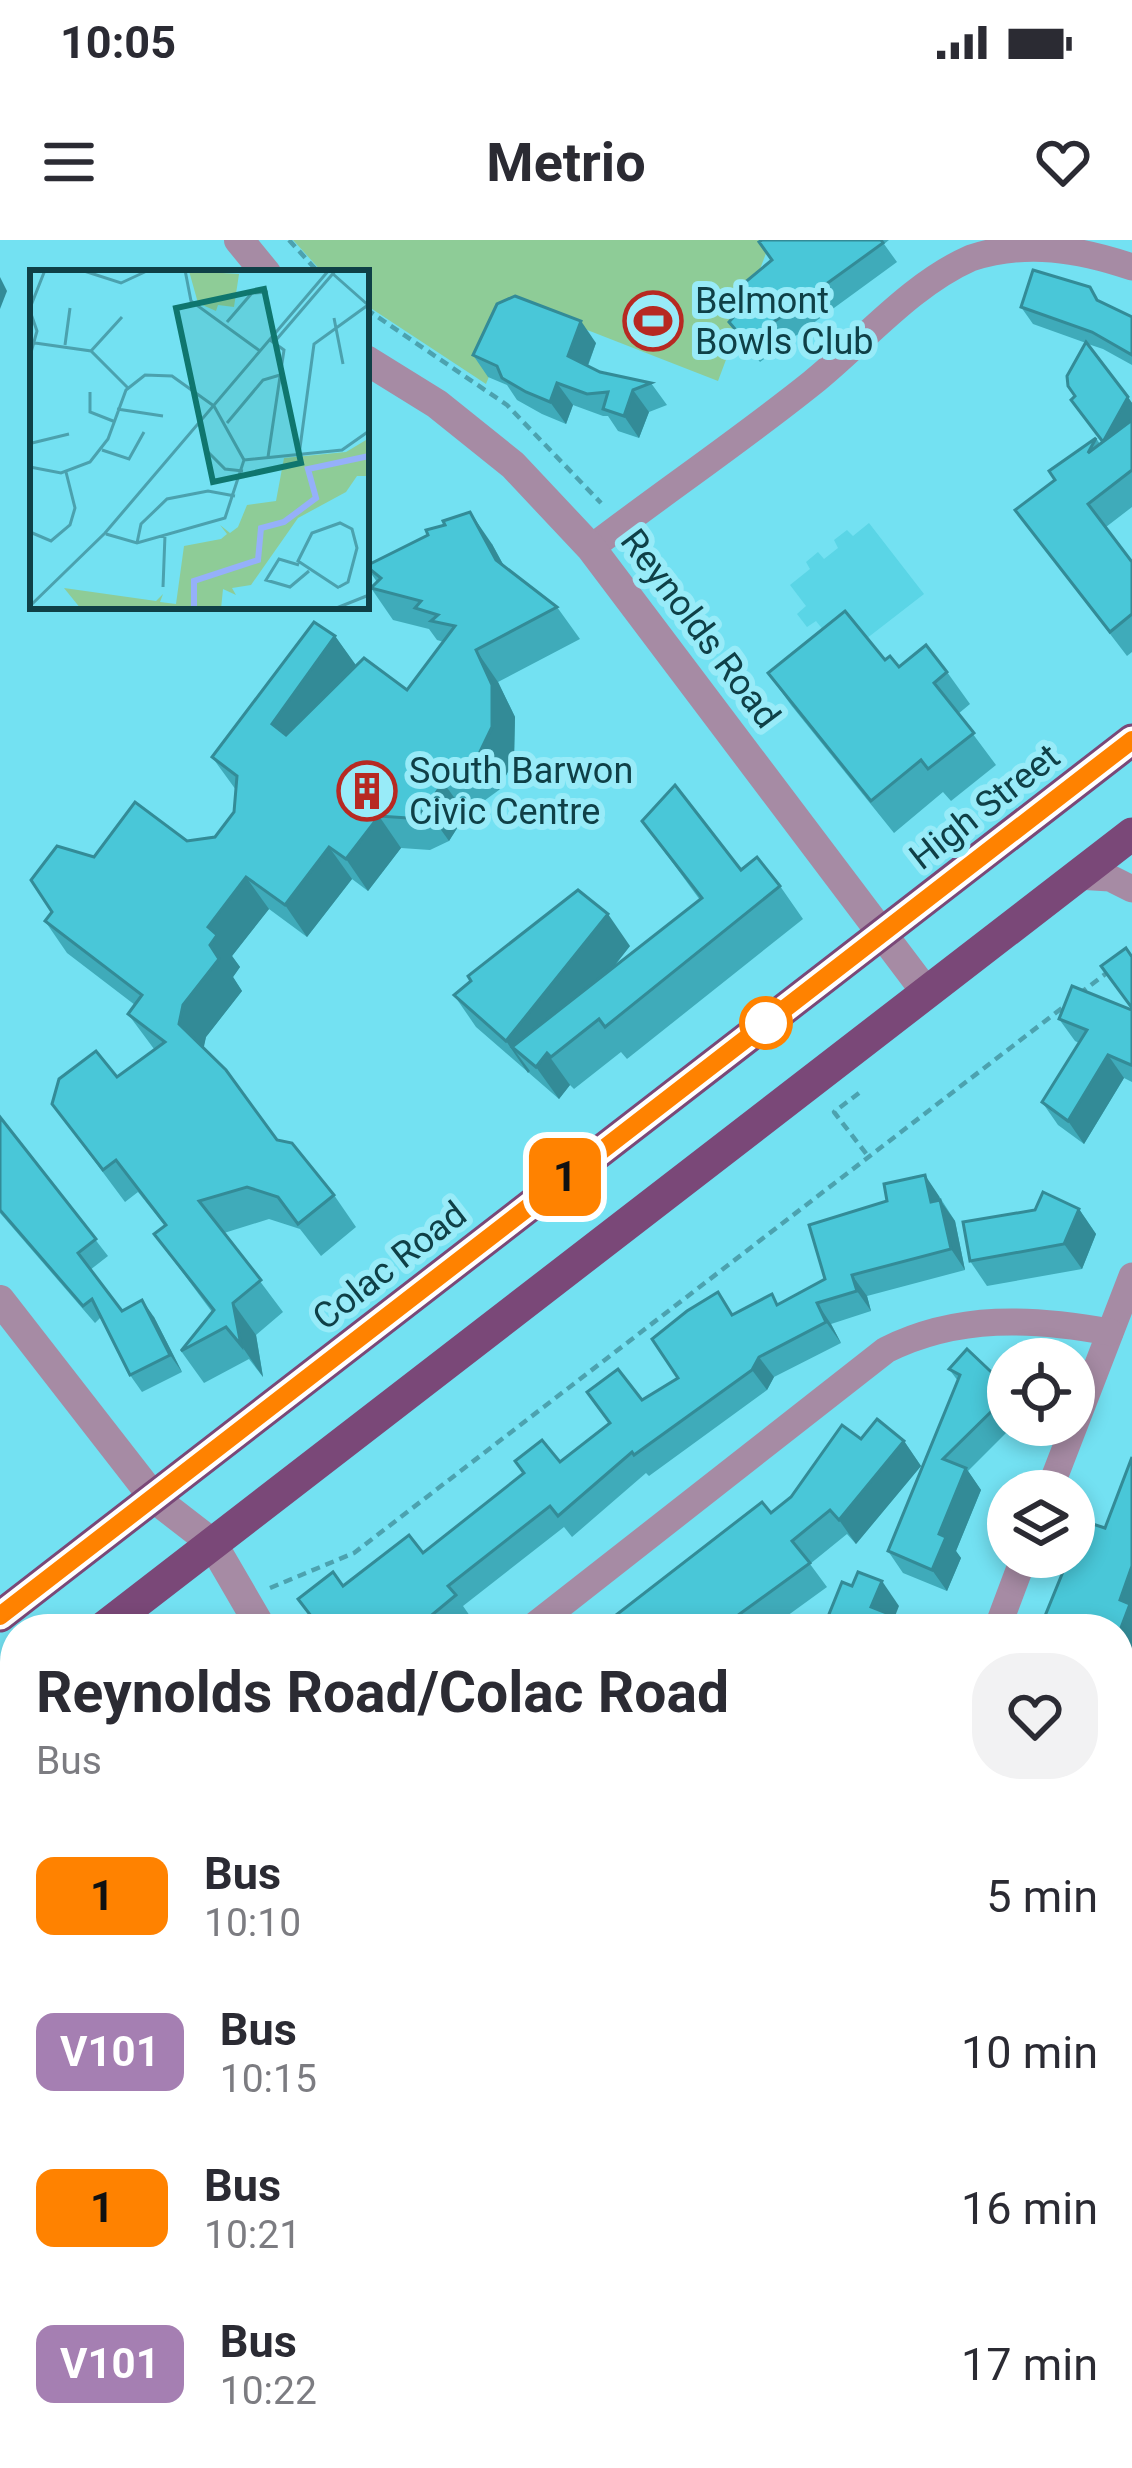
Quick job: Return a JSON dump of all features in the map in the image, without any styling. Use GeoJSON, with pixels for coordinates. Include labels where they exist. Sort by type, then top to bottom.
{"type":"FeatureCollection","features":[{"type":"Feature","properties":{"kind":"highway","name":"High Street"},"geometry":{"type":"LineString","coordinates":[[884,934],[1132,740]]}},
{"type":"Feature","properties":{"kind":"highway"},"geometry":{"type":"LineString","coordinates":[[117,1614],[198,1534],[1132,834]]}},
{"type":"Feature","properties":{"kind":"highway","name":"Colac Road"},"geometry":{"type":"LineString","coordinates":[[3,1614],[884,934]]}},
{"type":"Feature","properties":{"kind":"street"},"geometry":{"type":"LineString","coordinates":[[239,240],[264,270]]}},
{"type":"Feature","properties":{"kind":"street"},"geometry":{"type":"LineString","coordinates":[[591,548],[812,383],[934,280],[971,258],[1003,249],[1064,246],[1132,267]]}},
{"type":"Feature","properties":{"kind":"street","name":"Reynolds Road"},"geometry":{"type":"LineString","coordinates":[[369,361],[437,404],[513,465],[591,548],[926,992]]}},
{"type":"Feature","properties":{"kind":"street"},"geometry":{"type":"LineString","coordinates":[[1077,876],[1110,878],[1132,889]]}},
{"type":"Feature","properties":{"kind":"street"},"geometry":{"type":"LineString","coordinates":[[1057,1470],[1132,1276]]}},
{"type":"Feature","properties":{"kind":"street"},"geometry":{"type":"LineString","coordinates":[[0,1300],[154,1498],[198,1534],[254,1614]]}},
{"type":"Feature","properties":{"kind":"street"},"geometry":{"type":"LineString","coordinates":[[549,1614],[827,1393],[900,1343],[994,1321],[1047,1321],[1110,1332]]}},
{"type":"Feature","properties":{"kind":"street"},"geometry":{"type":"LineString","coordinates":[[1003,1614],[1016,1578]]}},
{"type":"Feature","properties":{"kind":"path"},"geometry":{"type":"LineString","coordinates":[[289,240],[317,270]]}},
{"type":"Feature","properties":{"kind":"path"},"geometry":{"type":"LineString","coordinates":[[369,311],[507,405],[593,493],[618,528]]}},
{"type":"Feature","properties":{"kind":"path"},"geometry":{"type":"LineString","coordinates":[[256,1614],[290,1575],[332,1567],[354,1553],[1113,968]]}},
{"type":"Feature","properties":{"kind":"path"},"geometry":{"type":"LineString","coordinates":[[860,1093],[834,1112],[868,1156]]}},
{"type":"Feature","properties":{"kind":"shaded area"},"geometry":{"type":"Polygon","coordinates":[[[869,523],[924,594],[844,656],[816,621],[807,627],[797,614],[806,606],[790,585],[810,569],[806,562],[818,552],[824,559],[838,548],[834,540],[847,530],[853,536],[869,523]]]}},
{"type":"Feature","properties":{"kind":"green space","name":"Belmont Bowls Club"},"geometry":{"type":"Polygon","coordinates":[[[293,240],[771,240],[718,381],[518,303],[486,384],[369,307],[369,270],[320,270],[293,240]]]}},
{"type":"Feature","properties":{"kind":"building"},"geometry":{"type":"Polygon","coordinates":[[[762,240],[883,243],[746,342],[729,322],[747,302],[737,289],[772,260],[762,240]]]}},
{"type":"Feature","properties":{"kind":"building"},"geometry":{"type":"Polygon","coordinates":[[[1033,270],[1090,287],[1097,300],[1132,317],[1132,355],[1092,332],[1021,307],[1033,270]]]}},
{"type":"Feature","properties":{"kind":"building"},"geometry":{"type":"Polygon","coordinates":[[[515,296],[581,321],[568,356],[600,372],[651,383],[633,390],[624,416],[603,409],[608,392],[587,394],[557,383],[550,402],[502,378],[497,366],[473,355],[497,304],[515,296]]]}},
{"type":"Feature","properties":{"kind":"building"},"geometry":{"type":"Polygon","coordinates":[[[1086,342],[1128,397],[1103,442],[1071,400],[1075,396],[1068,386],[1067,376],[1086,342]]]}},
{"type":"Feature","properties":{"kind":"building"},"geometry":{"type":"Polygon","coordinates":[[[1132,420],[1132,470],[1088,504],[1132,562],[1132,614],[1110,632],[1015,510],[1055,480],[1049,471],[1096,438],[1088,453],[1132,420]]]}},
{"type":"Feature","properties":{"kind":"building"},"geometry":{"type":"Polygon","coordinates":[[[470,512],[496,560],[557,607],[476,650],[492,685],[492,727],[477,758],[443,782],[426,809],[408,818],[379,816],[346,859],[329,847],[285,905],[246,877],[208,927],[217,935],[210,945],[219,959],[183,1005],[179,1024],[226,1070],[277,1140],[292,1143],[334,1195],[298,1224],[278,1197],[247,1187],[199,1201],[261,1280],[233,1303],[241,1345],[226,1327],[181,1351],[214,1310],[154,1234],[166,1225],[116,1160],[103,1170],[52,1104],[59,1079],[96,1051],[117,1077],[165,1042],[128,1014],[142,995],[45,921],[52,912],[31,880],[57,846],[94,857],[135,802],[187,841],[215,837],[234,812],[237,776],[212,757],[314,622],[335,636],[272,724],[286,735],[364,658],[407,690],[455,626],[431,621],[438,615],[415,608],[421,601],[371,588],[381,578],[369,564],[428,535],[426,530],[445,525],[443,521],[470,512]]]}},
{"type":"Feature","properties":{"kind":"building"},"geometry":{"type":"Polygon","coordinates":[[[845,611],[885,660],[890,656],[899,667],[926,645],[947,672],[934,683],[974,733],[928,769],[921,760],[871,801],[768,673],[845,611]]]}},
{"type":"Feature","properties":{"kind":"building"},"geometry":{"type":"Polygon","coordinates":[[[675,785],[741,870],[757,857],[780,886],[605,1027],[599,1019],[551,1057],[547,1053],[536,1067],[512,1047],[702,898],[642,821],[675,785]]]}},
{"type":"Feature","properties":{"kind":"building"},"geometry":{"type":"Polygon","coordinates":[[[578,890],[608,914],[506,1041],[454,995],[471,981],[468,976],[578,890]]]}},
{"type":"Feature","properties":{"kind":"building"},"geometry":{"type":"Polygon","coordinates":[[[1126,948],[1132,957],[1132,1008],[1101,966],[1126,948]]]}},
{"type":"Feature","properties":{"kind":"building"},"geometry":{"type":"Polygon","coordinates":[[[1072,986],[1132,1010],[1132,1063],[1108,1055],[1068,1121],[1042,1102],[1087,1030],[1059,1019],[1072,986]]]}},
{"type":"Feature","properties":{"kind":"building"},"geometry":{"type":"Polygon","coordinates":[[[0,1117],[96,1239],[78,1253],[122,1311],[142,1300],[170,1355],[130,1375],[92,1299],[83,1306],[0,1210],[0,1117]]]}},
{"type":"Feature","properties":{"kind":"building"},"geometry":{"type":"Polygon","coordinates":[[[925,1175],[931,1202],[940,1200],[951,1249],[852,1275],[857,1291],[817,1303],[826,1322],[759,1357],[752,1370],[634,1455],[632,1452],[558,1516],[550,1506],[448,1586],[456,1595],[433,1614],[310,1614],[298,1599],[333,1572],[343,1586],[409,1535],[423,1553],[524,1473],[515,1461],[542,1440],[560,1462],[610,1423],[587,1392],[618,1369],[642,1400],[678,1378],[652,1339],[718,1292],[732,1315],[772,1294],[777,1305],[825,1279],[809,1225],[887,1201],[884,1184],[925,1175]]]}},
{"type":"Feature","properties":{"kind":"building"},"geometry":{"type":"Polygon","coordinates":[[[1043,1192],[1079,1209],[1064,1244],[970,1261],[963,1222],[1035,1210],[1043,1192]]]}},
{"type":"Feature","properties":{"kind":"building"},"geometry":{"type":"Polygon","coordinates":[[[967,1349],[987,1368],[987,1416],[943,1459],[966,1468],[939,1534],[946,1537],[932,1570],[888,1551],[960,1375],[949,1369],[967,1349]]]}},
{"type":"Feature","properties":{"kind":"building"},"geometry":{"type":"Polygon","coordinates":[[[877,1419],[904,1441],[839,1520],[830,1510],[792,1541],[810,1563],[740,1614],[617,1614],[762,1502],[771,1513],[791,1497],[842,1425],[861,1439],[877,1419]]]}},
{"type":"Feature","properties":{"kind":"building"},"geometry":{"type":"Polygon","coordinates":[[[1132,1457],[1132,1566],[1120,1600],[1130,1604],[1126,1614],[1046,1614],[1060,1578],[1095,1578],[1095,1525],[1105,1528],[1132,1457]]]}},
{"type":"Feature","properties":{"kind":"building"},"geometry":{"type":"Polygon","coordinates":[[[858,1572],[882,1581],[871,1607],[889,1614],[829,1614],[842,1582],[852,1586],[858,1572]]]}},
{"type":"Feature","properties":{"kind":"bus line","name":"1"},"geometry":{"type":"LineString","coordinates":[[3,1614],[1132,740]]}},
{"type":"Feature","properties":{"kind":"place","name":"Belmont Bowls Club"},"geometry":{"type":"Point","coordinates":[653,321]}},
{"type":"Feature","properties":{"kind":"place","name":"South Barwon Civic Centre"},"geometry":{"type":"Point","coordinates":[367,791]}}]}
